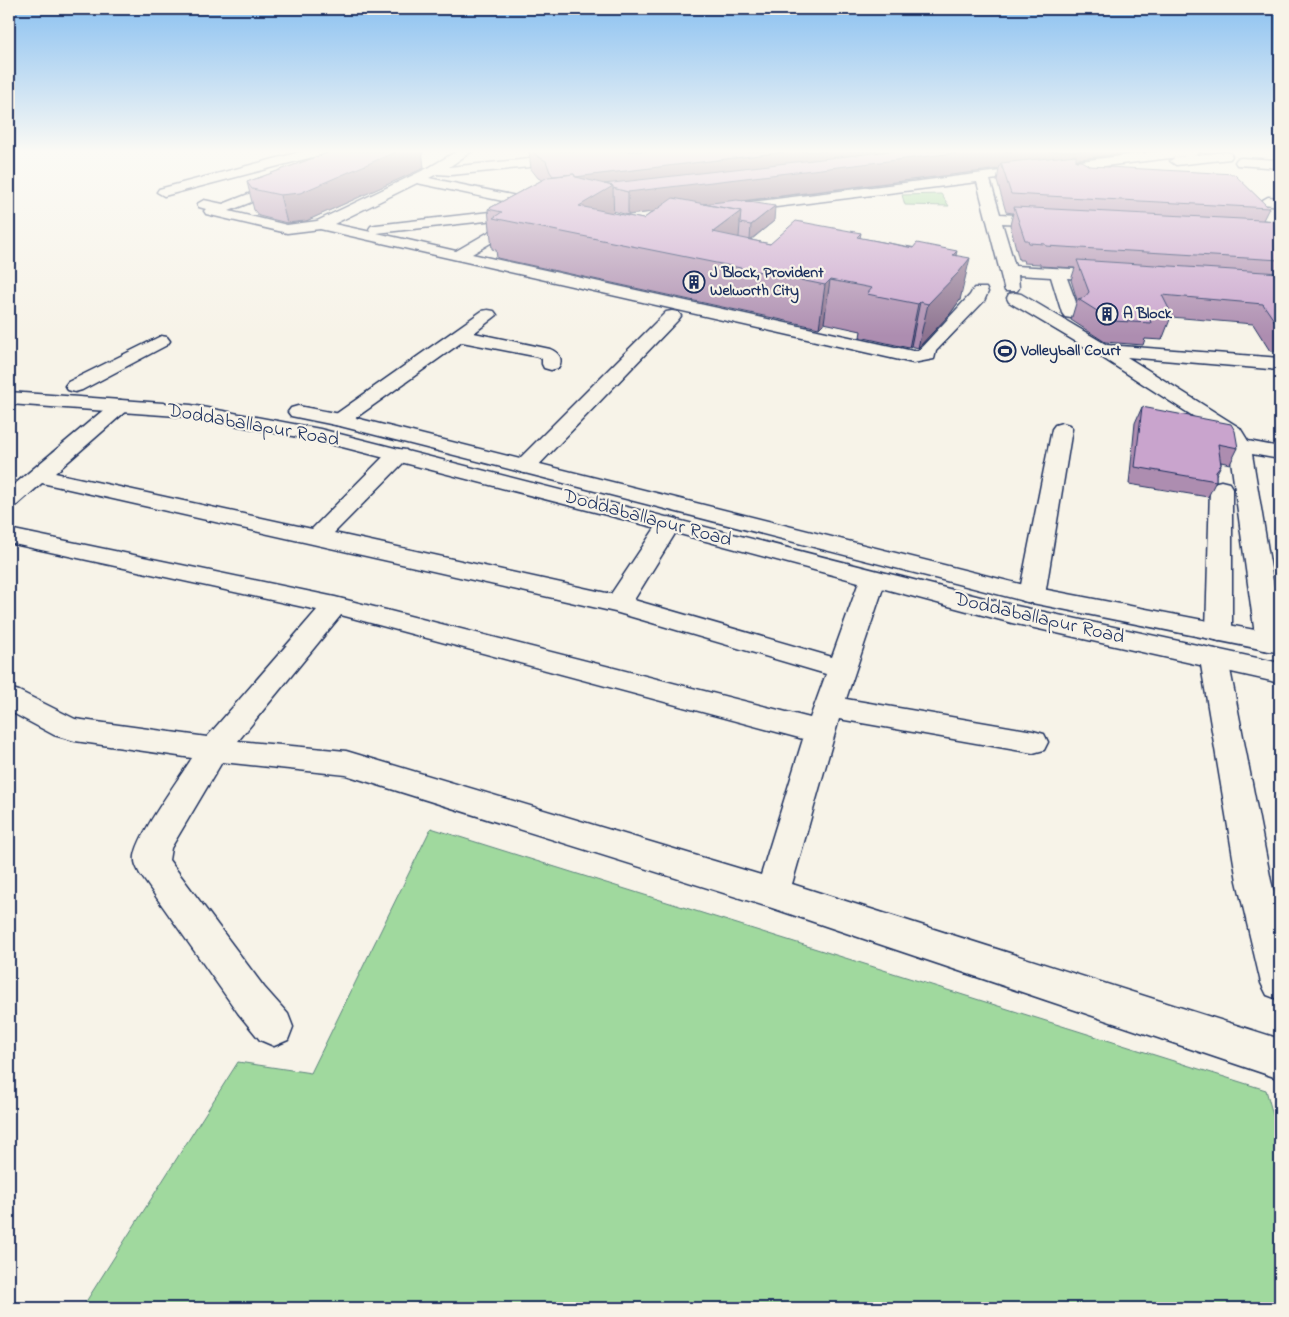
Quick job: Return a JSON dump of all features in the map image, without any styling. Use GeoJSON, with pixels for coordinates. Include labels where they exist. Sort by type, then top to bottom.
{"type":"FeatureCollection","features":[{"type":"Feature","properties":{"kind":"street"},"geometry":{"type":"LineString","coordinates":[[221,212],[287,229],[320,225],[355,232],[913,357],[927,355],[927,350],[978,297],[975,291],[1008,284],[1059,277],[1126,279],[1008,284]]}},
{"type":"Feature","properties":{"kind":"street"},"geometry":{"type":"LineString","coordinates":[[237,216],[244,212]]}},
{"type":"Feature","properties":{"kind":"street"},"geometry":{"type":"LineString","coordinates":[[320,225],[346,212]]}},
{"type":"Feature","properties":{"kind":"street"},"geometry":{"type":"LineString","coordinates":[[355,232],[514,212]]}},
{"type":"Feature","properties":{"kind":"street"},"geometry":{"type":"LineString","coordinates":[[460,255],[531,212]]}},
{"type":"Feature","properties":{"kind":"street"},"geometry":{"type":"LineString","coordinates":[[992,212],[1008,284],[1101,349],[1233,432],[1240,446],[1275,643]]}},
{"type":"Feature","properties":{"kind":"street"},"geometry":{"type":"LineString","coordinates":[[993,216],[1062,220]]}},
{"type":"Feature","properties":{"kind":"street"},"geometry":{"type":"LineString","coordinates":[[1059,277],[1071,313]]}},
{"type":"Feature","properties":{"kind":"street"},"geometry":{"type":"LineString","coordinates":[[340,420],[488,315]]}},
{"type":"Feature","properties":{"kind":"street"},"geometry":{"type":"LineString","coordinates":[[525,466],[672,316]]}},
{"type":"Feature","properties":{"kind":"street"},"geometry":{"type":"LineString","coordinates":[[460,336],[544,353],[551,356],[551,364]]}},
{"type":"Feature","properties":{"kind":"street"},"geometry":{"type":"LineString","coordinates":[[75,386],[160,341]]}},
{"type":"Feature","properties":{"kind":"street"},"geometry":{"type":"LineString","coordinates":[[1101,349],[1280,364]]}},
{"type":"Feature","properties":{"kind":"street","name":"Doddaballapur Road"},"geometry":{"type":"LineString","coordinates":[[9,382],[153,390],[221,398],[340,420],[1032,595],[1217,645],[1280,673]]}},
{"type":"Feature","properties":{"kind":"street","name":"Doddaballapur Road"},"geometry":{"type":"LineString","coordinates":[[9,398],[191,411],[320,435],[1022,617],[1217,645],[1275,643]]}},
{"type":"Feature","properties":{"kind":"street"},"geometry":{"type":"LineString","coordinates":[[9,500],[40,476],[120,406]]}},
{"type":"Feature","properties":{"kind":"street"},"geometry":{"type":"LineString","coordinates":[[1032,595],[1062,429]]}},
{"type":"Feature","properties":{"kind":"street"},"geometry":{"type":"LineString","coordinates":[[1240,446],[1280,453]]}},
{"type":"Feature","properties":{"kind":"street"},"geometry":{"type":"LineString","coordinates":[[317,537],[398,455]]}},
{"type":"Feature","properties":{"kind":"street"},"geometry":{"type":"LineString","coordinates":[[40,476],[618,604],[842,669]]}},
{"type":"Feature","properties":{"kind":"street"},"geometry":{"type":"LineString","coordinates":[[1221,488],[1217,645],[1254,881],[1280,983]]}},
{"type":"Feature","properties":{"kind":"street"},"geometry":{"type":"LineString","coordinates":[[618,604],[668,524]]}},
{"type":"Feature","properties":{"kind":"street"},"geometry":{"type":"LineString","coordinates":[[9,536],[335,605],[824,719],[1033,742]]}},
{"type":"Feature","properties":{"kind":"street"},"geometry":{"type":"LineString","coordinates":[[772,893],[824,719],[873,579]]}},
{"type":"Feature","properties":{"kind":"street"},"geometry":{"type":"LineString","coordinates":[[274,1027],[251,1000],[152,864],[152,855],[155,845],[214,749],[335,605]]}},
{"type":"Feature","properties":{"kind":"street"},"geometry":{"type":"LineString","coordinates":[[9,698],[64,727],[75,730],[214,749],[346,763],[772,893],[1280,1059]]}},
{"type":"Feature","properties":{"kind":"green space"},"geometry":{"type":"Polygon","coordinates":[[[431,828],[1266,1090],[1280,1140],[1280,1308],[82,1308],[238,1062],[311,1073],[431,828]]]}},
{"type":"Feature","properties":{"kind":"building"},"geometry":{"type":"Polygon","coordinates":[[[501,212],[611,212],[643,219],[652,212],[739,212],[713,232],[770,244],[796,221],[861,233],[857,237],[913,248],[917,243],[957,251],[953,255],[970,258],[928,304],[920,302],[918,304],[867,294],[872,288],[830,280],[825,285],[493,218],[501,212]]]}},
{"type":"Feature","properties":{"kind":"building"},"geometry":{"type":"Polygon","coordinates":[[[741,212],[767,212],[751,225],[740,223],[741,212]]]}},
{"type":"Feature","properties":{"kind":"building"},"geometry":{"type":"Polygon","coordinates":[[[1016,212],[1118,212],[1280,221],[1280,260],[1046,246],[1045,244],[1029,243],[1028,240],[1025,240],[1016,212]]]}},
{"type":"Feature","properties":{"kind":"building"},"geometry":{"type":"Polygon","coordinates":[[[1077,260],[1280,273],[1280,329],[1263,304],[1162,295],[1172,315],[1169,314],[1171,319],[1149,317],[1151,323],[1113,321],[1078,299],[1085,297],[1089,292],[1077,260]]]}},
{"type":"Feature","properties":{"kind":"building"},"geometry":{"type":"Polygon","coordinates":[[[1142,407],[1231,424],[1235,431],[1238,448],[1218,444],[1221,465],[1216,471],[1216,481],[1135,467],[1142,407]]]}},
{"type":"Feature","properties":{"kind":"place","name":"J Block, Provident Welworth City"},"geometry":{"type":"Point","coordinates":[694,282]}},
{"type":"Feature","properties":{"kind":"place","name":"A Block"},"geometry":{"type":"Point","coordinates":[1107,314]}},
{"type":"Feature","properties":{"kind":"place","name":"Volleyball Court"},"geometry":{"type":"Point","coordinates":[1005,351]}}]}
